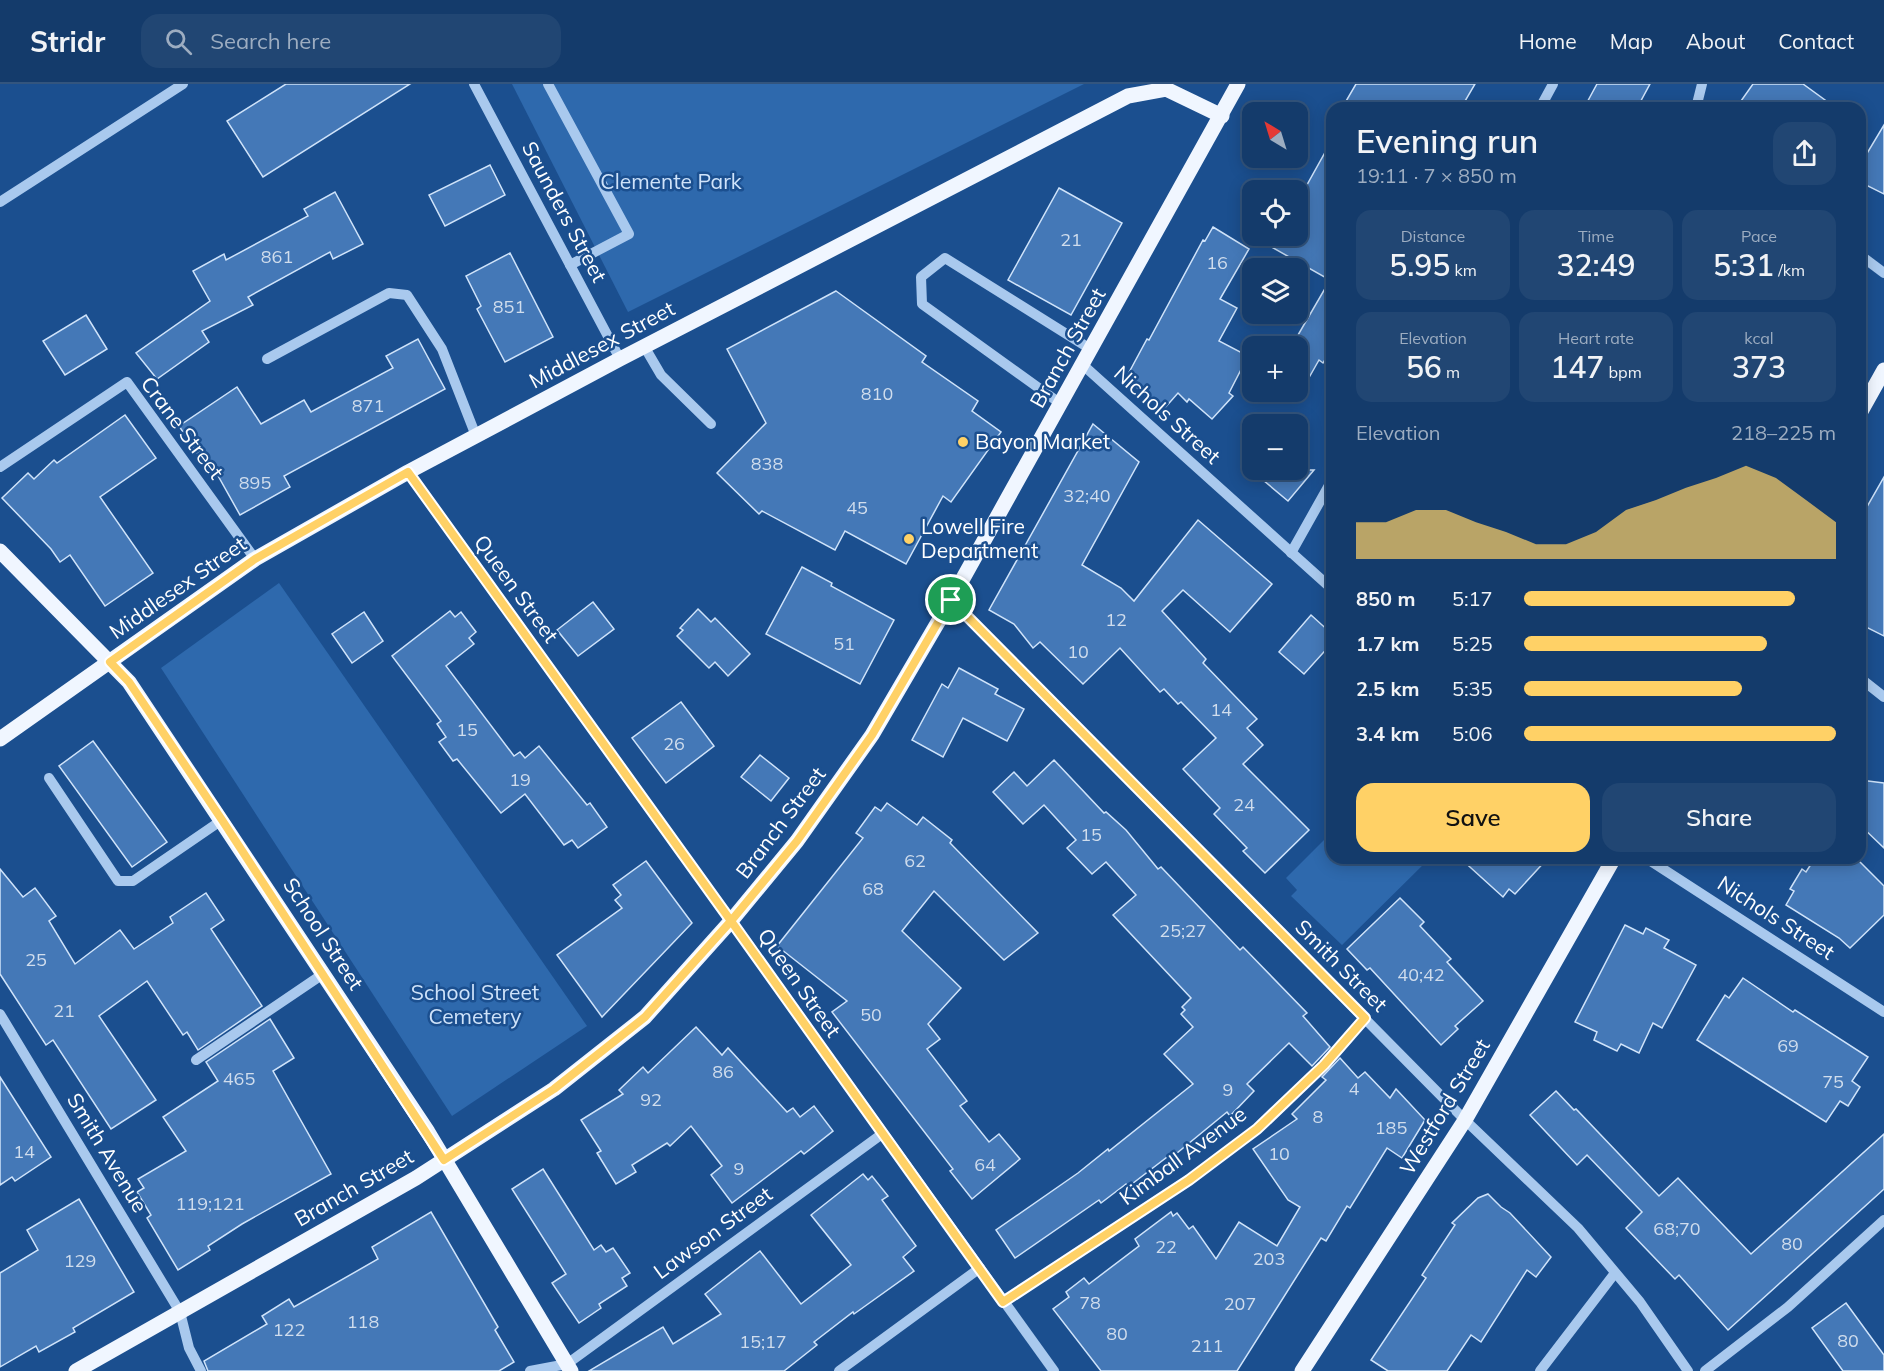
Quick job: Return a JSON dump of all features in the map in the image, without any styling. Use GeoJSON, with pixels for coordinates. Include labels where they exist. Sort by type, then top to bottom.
{"type":"FeatureCollection","features":[{"type":"Feature","properties":{"kind":"main road"},"geometry":{"type":"LineString","coordinates":[[1128,96],[1144,84]]}},
{"type":"Feature","properties":{"kind":"main road"},"geometry":{"type":"LineString","coordinates":[[1222,116],[1238,84]]}},
{"type":"Feature","properties":{"kind":"main road","name":"Middlesex Street"},"geometry":{"type":"LineString","coordinates":[[0,738],[255,559],[408,472],[644,346],[1128,96],[1166,89],[1222,116]]}},
{"type":"Feature","properties":{"kind":"main road","name":"Branch Street"},"geometry":{"type":"LineString","coordinates":[[76,1371],[416,1178],[554,1089],[645,1017],[731,921],[797,841],[872,735],[951,600],[1222,116]]}},
{"type":"Feature","properties":{"kind":"main road"},"geometry":{"type":"LineString","coordinates":[[1866,402],[1884,370]]}},
{"type":"Feature","properties":{"kind":"main road","name":"School Street"},"geometry":{"type":"LineString","coordinates":[[0,551],[129,682],[444,1160],[569,1367]]}},
{"type":"Feature","properties":{"kind":"main road","name":"Westford Street"},"geometry":{"type":"LineString","coordinates":[[1302,1371],[1465,1120],[1611,864]]}},
{"type":"Feature","properties":{"kind":"street"},"geometry":{"type":"LineString","coordinates":[[0,202],[183,84]]}},
{"type":"Feature","properties":{"kind":"street","name":"Saunders Street"},"geometry":{"type":"LineString","coordinates":[[474,84],[620,359]]}},
{"type":"Feature","properties":{"kind":"street"},"geometry":{"type":"LineString","coordinates":[[548,84],[628,234],[570,265]]}},
{"type":"Feature","properties":{"kind":"street"},"geometry":{"type":"LineString","coordinates":[[1543,102],[1553,84]]}},
{"type":"Feature","properties":{"kind":"street"},"geometry":{"type":"LineString","coordinates":[[1698,102],[1702,84]]}},
{"type":"Feature","properties":{"kind":"street"},"geometry":{"type":"LineString","coordinates":[[1061,404],[922,304],[921,276],[945,258],[1092,350]]}},
{"type":"Feature","properties":{"kind":"street"},"geometry":{"type":"LineString","coordinates":[[1866,260],[1884,273]]}},
{"type":"Feature","properties":{"kind":"street"},"geometry":{"type":"LineString","coordinates":[[267,359],[389,293],[407,295],[442,349],[476,436]]}},
{"type":"Feature","properties":{"kind":"street"},"geometry":{"type":"LineString","coordinates":[[644,346],[661,375],[711,424]]}},
{"type":"Feature","properties":{"kind":"street","name":"Nichols Street"},"geometry":{"type":"LineString","coordinates":[[1083,365],[1326,584]]}},
{"type":"Feature","properties":{"kind":"street","name":"Crane Street"},"geometry":{"type":"LineString","coordinates":[[0,467],[128,382],[255,559]]}},
{"type":"Feature","properties":{"kind":"street","name":"Queen Street"},"geometry":{"type":"LineString","coordinates":[[408,472],[1054,1371]]}},
{"type":"Feature","properties":{"kind":"street"},"geometry":{"type":"LineString","coordinates":[[1291,554],[1326,491]]}},
{"type":"Feature","properties":{"kind":"street","name":"Smith Street"},"geometry":{"type":"LineString","coordinates":[[951,600],[1465,1120],[1578,1228],[1640,1302],[1688,1371]]}},
{"type":"Feature","properties":{"kind":"street"},"geometry":{"type":"LineString","coordinates":[[1866,683],[1884,697]]}},
{"type":"Feature","properties":{"kind":"street"},"geometry":{"type":"LineString","coordinates":[[49,778],[118,881],[134,881],[222,820]]}},
{"type":"Feature","properties":{"kind":"street","name":"Nichols Street"},"geometry":{"type":"LineString","coordinates":[[1655,864],[1884,1012]]}},
{"type":"Feature","properties":{"kind":"street"},"geometry":{"type":"LineString","coordinates":[[196,1060],[323,974]]}},
{"type":"Feature","properties":{"kind":"street","name":"Smith Avenue"},"geometry":{"type":"LineString","coordinates":[[0,1014],[180,1312],[189,1348],[201,1371]]}},
{"type":"Feature","properties":{"kind":"street","name":"Kimball Avenue"},"geometry":{"type":"LineString","coordinates":[[1003,1302],[1189,1180],[1257,1129],[1324,1065],[1365,1018]]}},
{"type":"Feature","properties":{"kind":"street","name":"Lawson Street"},"geometry":{"type":"LineString","coordinates":[[569,1367],[882,1134]]}},
{"type":"Feature","properties":{"kind":"street"},"geometry":{"type":"LineString","coordinates":[[1705,1371],[1788,1308],[1884,1220]]}},
{"type":"Feature","properties":{"kind":"street"},"geometry":{"type":"LineString","coordinates":[[839,1371],[980,1268]]}},
{"type":"Feature","properties":{"kind":"street"},"geometry":{"type":"LineString","coordinates":[[1540,1371],[1615,1273]]}},
{"type":"Feature","properties":{"kind":"street"},"geometry":{"type":"LineString","coordinates":[[530,1371],[569,1367]]}},
{"type":"Feature","properties":{"kind":"green space","name":"Clemente Park"},"geometry":{"type":"Polygon","coordinates":[[[512,84],[1084,84],[628,312],[512,84]]]}},
{"type":"Feature","properties":{"kind":"green space","name":"School Street Cemetery"},"geometry":{"type":"Polygon","coordinates":[[[279,583],[587,1026],[452,1116],[161,668],[279,583]]]}},
{"type":"Feature","properties":{"kind":"green space"},"geometry":{"type":"Polygon","coordinates":[[[1326,838],[1326,864],[1424,864],[1342,945],[1291,896],[1297,890],[1286,878],[1326,838]]]}},
{"type":"Feature","properties":{"kind":"building"},"geometry":{"type":"Polygon","coordinates":[[[286,84],[410,84],[263,177],[227,121],[286,84]]]}},
{"type":"Feature","properties":{"kind":"building"},"geometry":{"type":"Polygon","coordinates":[[[1356,84],[1475,84],[1464,102],[1346,102],[1356,84]]]}},
{"type":"Feature","properties":{"kind":"building"},"geometry":{"type":"Polygon","coordinates":[[[1597,84],[1650,84],[1640,102],[1587,102],[1597,84]]]}},
{"type":"Feature","properties":{"kind":"building"},"geometry":{"type":"Polygon","coordinates":[[[1753,84],[1803,84],[1828,102],[1740,102],[1753,84]]]}},
{"type":"Feature","properties":{"kind":"building"},"geometry":{"type":"Polygon","coordinates":[[[1884,125],[1884,194],[1866,185],[1866,155],[1884,125]]]}},
{"type":"Feature","properties":{"kind":"building"},"geometry":{"type":"Polygon","coordinates":[[[1326,151],[1326,278],[1308,268],[1308,258],[1291,258],[1270,246],[1308,246],[1308,183],[1326,151]]]}},
{"type":"Feature","properties":{"kind":"building"},"geometry":{"type":"Polygon","coordinates":[[[490,165],[505,195],[445,226],[429,195],[490,165]]]}},
{"type":"Feature","properties":{"kind":"building"},"geometry":{"type":"Polygon","coordinates":[[[1059,188],[1122,223],[1071,315],[1008,280],[1059,188]]]}},
{"type":"Feature","properties":{"kind":"building"},"geometry":{"type":"Polygon","coordinates":[[[335,192],[363,244],[333,259],[330,252],[248,297],[253,305],[202,331],[209,342],[157,379],[136,353],[210,301],[193,271],[224,254],[226,260],[308,216],[304,209],[335,192]]]}},
{"type":"Feature","properties":{"kind":"building"},"geometry":{"type":"Polygon","coordinates":[[[1213,227],[1249,249],[1220,299],[1237,308],[1219,341],[1242,353],[1242,368],[1229,393],[1233,396],[1212,419],[1189,399],[1187,402],[1178,393],[1163,410],[1126,378],[1203,240],[1205,241],[1213,227]]]}},
{"type":"Feature","properties":{"kind":"building"},"geometry":{"type":"Polygon","coordinates":[[[510,253],[553,337],[505,362],[477,309],[481,306],[466,276],[510,253]]]}},
{"type":"Feature","properties":{"kind":"building"},"geometry":{"type":"Polygon","coordinates":[[[1326,287],[1326,358],[1323,363],[1319,360],[1308,379],[1308,336],[1298,336],[1304,324],[1308,324],[1308,318],[1326,287]]]}},
{"type":"Feature","properties":{"kind":"building"},"geometry":{"type":"Polygon","coordinates":[[[836,291],[926,356],[922,362],[978,401],[972,411],[1001,432],[951,502],[943,496],[906,564],[845,531],[835,550],[762,511],[759,514],[717,473],[766,423],[727,349],[836,291]]]}},
{"type":"Feature","properties":{"kind":"building"},"geometry":{"type":"Polygon","coordinates":[[[86,315],[107,349],[65,375],[43,341],[86,315]]]}},
{"type":"Feature","properties":{"kind":"building"},"geometry":{"type":"Polygon","coordinates":[[[418,339],[445,389],[284,476],[290,487],[240,515],[203,449],[197,453],[179,426],[237,387],[261,424],[304,400],[311,412],[393,368],[386,356],[418,339]]]}},
{"type":"Feature","properties":{"kind":"building"},"geometry":{"type":"Polygon","coordinates":[[[125,415],[156,458],[100,497],[153,573],[105,606],[70,555],[60,562],[51,549],[2,498],[28,473],[34,479],[54,460],[57,463],[125,415]]]}},
{"type":"Feature","properties":{"kind":"building"},"geometry":{"type":"Polygon","coordinates":[[[1093,424],[1139,462],[1082,565],[1121,588],[1134,601],[1198,520],[1272,584],[1230,632],[1183,590],[1162,611],[1206,659],[1203,663],[1257,719],[1247,728],[1263,745],[1243,764],[1309,830],[1265,873],[1243,851],[1247,848],[1214,814],[1220,808],[1183,769],[1216,738],[1181,702],[1178,704],[1164,689],[1160,692],[1120,648],[1083,684],[1040,642],[1033,648],[1014,624],[989,610],[1093,424]]]}},
{"type":"Feature","properties":{"kind":"building"},"geometry":{"type":"Polygon","coordinates":[[[1884,477],[1884,636],[1866,627],[1866,508],[1884,477]]]}},
{"type":"Feature","properties":{"kind":"building"},"geometry":{"type":"Polygon","coordinates":[[[1263,480],[1306,480],[1288,501],[1263,480]]]}},
{"type":"Feature","properties":{"kind":"building"},"geometry":{"type":"Polygon","coordinates":[[[802,567],[832,583],[831,586],[894,620],[860,684],[766,634],[802,567]]]}},
{"type":"Feature","properties":{"kind":"building"},"geometry":{"type":"Polygon","coordinates":[[[593,602],[614,629],[578,656],[557,630],[593,602]]]}},
{"type":"Feature","properties":{"kind":"building"},"geometry":{"type":"Polygon","coordinates":[[[698,609],[711,622],[715,618],[750,654],[728,676],[715,662],[709,668],[677,636],[683,630],[680,628],[698,609]]]}},
{"type":"Feature","properties":{"kind":"building"},"geometry":{"type":"Polygon","coordinates":[[[450,611],[455,617],[461,612],[476,632],[469,638],[474,644],[446,666],[514,756],[520,752],[525,758],[539,746],[587,805],[590,803],[607,827],[578,848],[572,840],[564,845],[525,794],[501,813],[457,759],[453,761],[439,742],[446,737],[437,724],[441,721],[392,656],[450,611]]]}},
{"type":"Feature","properties":{"kind":"building"},"geometry":{"type":"Polygon","coordinates":[[[364,612],[383,641],[352,663],[332,634],[364,612]]]}},
{"type":"Feature","properties":{"kind":"building"},"geometry":{"type":"Polygon","coordinates":[[[1311,615],[1326,629],[1326,650],[1304,674],[1279,652],[1311,615]]]}},
{"type":"Feature","properties":{"kind":"building"},"geometry":{"type":"Polygon","coordinates":[[[959,668],[998,689],[995,694],[1024,709],[1007,741],[963,718],[943,757],[912,740],[942,684],[948,688],[959,668]]]}},
{"type":"Feature","properties":{"kind":"building"},"geometry":{"type":"Polygon","coordinates":[[[681,702],[714,746],[666,783],[632,738],[681,702]]]}},
{"type":"Feature","properties":{"kind":"building"},"geometry":{"type":"Polygon","coordinates":[[[93,741],[167,842],[132,867],[59,766],[93,741]]]}},
{"type":"Feature","properties":{"kind":"building"},"geometry":{"type":"Polygon","coordinates":[[[760,755],[789,778],[771,801],[741,777],[760,755]]]}},
{"type":"Feature","properties":{"kind":"building"},"geometry":{"type":"Polygon","coordinates":[[[1054,760],[1104,813],[1106,812],[1126,830],[1158,869],[1161,867],[1240,950],[1243,947],[1307,1013],[1303,1016],[1330,1047],[1312,1066],[1289,1043],[1247,1084],[1254,1091],[1230,1116],[1227,1112],[1177,1153],[1175,1151],[1128,1187],[1126,1184],[1101,1203],[1099,1200],[1015,1258],[996,1230],[1078,1173],[1108,1149],[1109,1151],[1193,1084],[1164,1054],[1193,1027],[1181,1014],[1185,1010],[1182,1007],[1191,998],[1113,915],[1136,895],[1106,862],[1092,874],[1067,848],[1076,840],[1044,805],[1023,824],[993,792],[1014,772],[1027,786],[1054,760]]]}},
{"type":"Feature","properties":{"kind":"building"},"geometry":{"type":"Polygon","coordinates":[[[1866,781],[1884,783],[1884,848],[1866,831],[1866,781]]]}},
{"type":"Feature","properties":{"kind":"building"},"geometry":{"type":"Polygon","coordinates":[[[887,803],[917,825],[923,817],[952,840],[950,843],[1038,933],[1004,960],[934,891],[902,931],[961,988],[928,1024],[940,1039],[927,1049],[967,1101],[960,1106],[989,1142],[999,1134],[1020,1159],[972,1199],[950,1171],[953,1169],[832,1012],[847,1001],[777,946],[863,838],[856,833],[875,807],[881,811],[887,803]]]}},
{"type":"Feature","properties":{"kind":"building"},"geometry":{"type":"Polygon","coordinates":[[[646,861],[692,923],[602,1017],[557,955],[622,908],[615,900],[621,895],[613,885],[646,861]]]}},
{"type":"Feature","properties":{"kind":"building"},"geometry":{"type":"Polygon","coordinates":[[[1467,864],[1542,864],[1515,894],[1509,889],[1503,897],[1467,864]]]}},
{"type":"Feature","properties":{"kind":"building"},"geometry":{"type":"Polygon","coordinates":[[[1811,864],[1862,864],[1884,886],[1884,915],[1850,948],[1839,938],[1786,905],[1794,891],[1790,889],[1802,869],[1806,872],[1811,864]]]}},
{"type":"Feature","properties":{"kind":"building"},"geometry":{"type":"Polygon","coordinates":[[[0,869],[23,897],[35,888],[56,916],[49,921],[75,964],[120,930],[134,949],[173,923],[170,917],[206,893],[224,920],[211,929],[262,1006],[198,1050],[187,1032],[183,1035],[147,981],[99,1016],[156,1100],[111,1129],[53,1040],[46,1045],[0,974],[0,869]]]}},
{"type":"Feature","properties":{"kind":"building"},"geometry":{"type":"Polygon","coordinates":[[[1400,898],[1424,922],[1420,926],[1451,959],[1447,962],[1483,1001],[1455,1026],[1458,1029],[1441,1045],[1370,968],[1367,970],[1347,949],[1400,898]]]}},
{"type":"Feature","properties":{"kind":"building"},"geometry":{"type":"Polygon","coordinates":[[[1625,925],[1643,934],[1646,928],[1669,940],[1664,948],[1696,965],[1662,1028],[1653,1023],[1639,1053],[1621,1044],[1617,1051],[1594,1040],[1597,1032],[1575,1022],[1625,925]]]}},
{"type":"Feature","properties":{"kind":"building"},"geometry":{"type":"Polygon","coordinates":[[[1743,978],[1793,1012],[1795,1010],[1868,1057],[1852,1081],[1860,1087],[1848,1106],[1840,1101],[1826,1122],[1697,1040],[1725,995],[1729,998],[1743,978]]]}},
{"type":"Feature","properties":{"kind":"building"},"geometry":{"type":"Polygon","coordinates":[[[270,1019],[294,1058],[273,1071],[331,1174],[242,1224],[208,1246],[210,1250],[178,1270],[147,1218],[151,1215],[137,1192],[144,1188],[138,1179],[186,1151],[163,1117],[218,1081],[206,1062],[270,1019]]]}},
{"type":"Feature","properties":{"kind":"building"},"geometry":{"type":"Polygon","coordinates":[[[696,1027],[722,1055],[728,1048],[787,1112],[793,1108],[800,1117],[814,1106],[833,1131],[804,1154],[801,1151],[732,1203],[711,1175],[722,1166],[691,1126],[670,1146],[667,1143],[632,1165],[636,1172],[616,1184],[597,1153],[601,1151],[581,1120],[623,1094],[619,1090],[643,1067],[648,1073],[696,1027]]]}},
{"type":"Feature","properties":{"kind":"building"},"geometry":{"type":"Polygon","coordinates":[[[1340,1058],[1358,1078],[1365,1072],[1390,1098],[1396,1089],[1425,1120],[1402,1158],[1387,1148],[1350,1208],[1347,1206],[1326,1241],[1321,1238],[1237,1371],[1101,1371],[1053,1309],[1069,1297],[1066,1292],[1084,1278],[1089,1284],[1139,1246],[1135,1239],[1171,1212],[1173,1216],[1177,1213],[1189,1229],[1193,1226],[1216,1259],[1239,1222],[1277,1246],[1300,1207],[1288,1200],[1253,1149],[1297,1119],[1292,1114],[1326,1080],[1322,1077],[1340,1058]]]}},
{"type":"Feature","properties":{"kind":"building"},"geometry":{"type":"Polygon","coordinates":[[[0,1077],[51,1157],[15,1181],[12,1177],[0,1185],[0,1077]]]}},
{"type":"Feature","properties":{"kind":"building"},"geometry":{"type":"Polygon","coordinates":[[[1556,1091],[1659,1196],[1678,1178],[1751,1254],[1884,1134],[1884,1189],[1728,1330],[1679,1275],[1675,1279],[1626,1228],[1642,1212],[1587,1155],[1577,1165],[1530,1115],[1556,1091]]]}},
{"type":"Feature","properties":{"kind":"building"},"geometry":{"type":"Polygon","coordinates":[[[543,1169],[594,1250],[601,1245],[606,1252],[613,1248],[630,1273],[622,1278],[627,1286],[599,1304],[601,1308],[579,1323],[552,1283],[566,1274],[512,1189],[543,1169]]]}},
{"type":"Feature","properties":{"kind":"building"},"geometry":{"type":"Polygon","coordinates":[[[863,1174],[868,1180],[872,1176],[888,1196],[882,1200],[916,1246],[903,1257],[914,1271],[854,1314],[853,1312],[814,1342],[817,1345],[784,1371],[589,1371],[663,1327],[673,1344],[721,1314],[705,1294],[760,1251],[801,1304],[851,1265],[811,1215],[863,1174]]]}},
{"type":"Feature","properties":{"kind":"building"},"geometry":{"type":"Polygon","coordinates":[[[1488,1194],[1510,1213],[1551,1257],[1536,1277],[1527,1270],[1481,1342],[1471,1335],[1447,1371],[1388,1371],[1371,1360],[1426,1278],[1422,1275],[1455,1225],[1452,1223],[1478,1198],[1488,1194]]]}},
{"type":"Feature","properties":{"kind":"building"},"geometry":{"type":"Polygon","coordinates":[[[79,1199],[134,1292],[73,1328],[75,1332],[39,1352],[36,1346],[0,1367],[0,1273],[38,1250],[27,1230],[79,1199]]]}},
{"type":"Feature","properties":{"kind":"building"},"geometry":{"type":"Polygon","coordinates":[[[431,1212],[498,1327],[495,1330],[514,1362],[499,1371],[208,1371],[204,1361],[267,1324],[262,1316],[289,1299],[294,1307],[378,1259],[372,1247],[431,1212]]]}},
{"type":"Feature","properties":{"kind":"building"},"geometry":{"type":"Polygon","coordinates":[[[1846,1303],[1884,1355],[1884,1371],[1843,1371],[1812,1328],[1846,1303]]]}},
{"type":"Feature","properties":{"kind":"place","name":"Bayon Market"},"geometry":{"type":"Point","coordinates":[963,442]}},
{"type":"Feature","properties":{"kind":"place","name":"Lowell Fire Department"},"geometry":{"type":"Point","coordinates":[909,539]}},
{"type":"Feature","properties":{"kind":"route"},"geometry":{"type":"LineString","coordinates":[[951,600],[872,735],[797,841],[731,921],[408,472],[255,559],[110,662],[129,682],[222,820],[428,1132],[444,1160],[554,1089],[645,1017],[731,921],[1003,1302],[1189,1180],[1257,1129],[1324,1065],[1365,1018],[951,600]]}}]}
